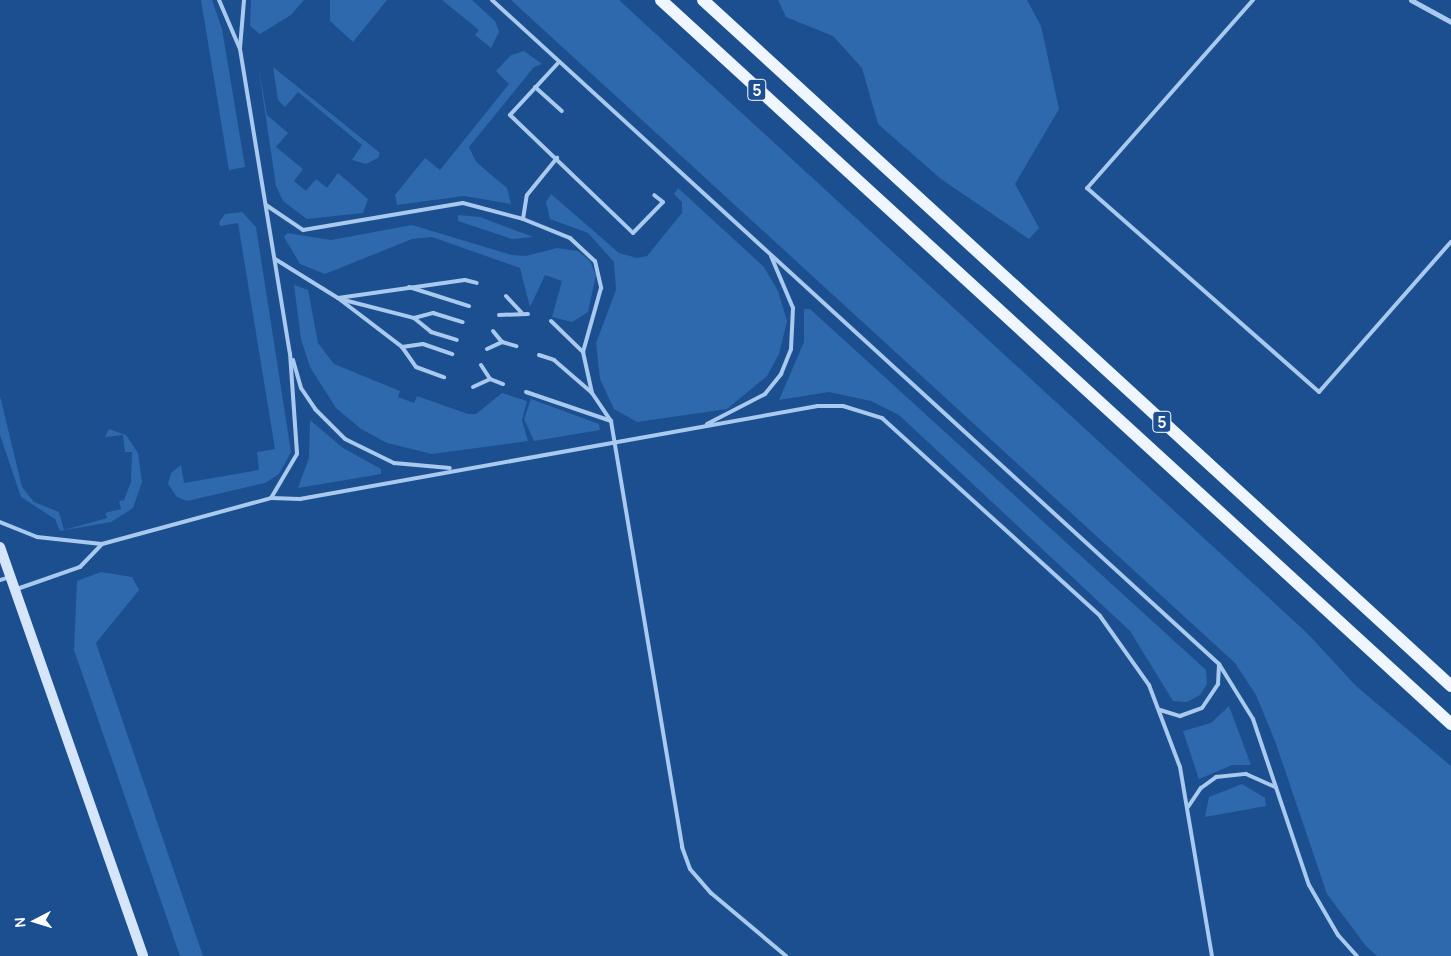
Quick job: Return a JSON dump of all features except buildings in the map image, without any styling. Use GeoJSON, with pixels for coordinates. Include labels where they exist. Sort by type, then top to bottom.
{"type":"FeatureCollection","features":[{"type":"Feature","properties":{"kind":"main road","name":"5"},"geometry":{"type":"LineString","coordinates":[[662,0],[1451,724]]}},
{"type":"Feature","properties":{"kind":"main road","name":"5"},"geometry":{"type":"LineString","coordinates":[[703,0],[1451,686]]}},
{"type":"Feature","properties":{"kind":"main road"},"geometry":{"type":"LineString","coordinates":[[0,547],[5,578],[14,590],[143,956]]}},
{"type":"Feature","properties":{"kind":"street"},"geometry":{"type":"LineString","coordinates":[[1411,0],[1451,22]]}},
{"type":"Feature","properties":{"kind":"lane"},"geometry":{"type":"LineString","coordinates":[[219,0],[240,49],[290,353],[297,454],[272,498]]}},
{"type":"Feature","properties":{"kind":"lane"},"geometry":{"type":"LineString","coordinates":[[240,49],[244,0]]}},
{"type":"Feature","properties":{"kind":"lane"},"geometry":{"type":"LineString","coordinates":[[492,0],[1220,664],[1254,720],[1275,787],[1320,908],[1358,956]]}},
{"type":"Feature","properties":{"kind":"lane"},"geometry":{"type":"LineString","coordinates":[[1253,0],[1087,188],[1319,392],[1451,242]]}},
{"type":"Feature","properties":{"kind":"lane"},"geometry":{"type":"LineString","coordinates":[[559,62],[510,115],[557,158],[633,233],[662,202],[654,195]]}},
{"type":"Feature","properties":{"kind":"lane"},"geometry":{"type":"LineString","coordinates":[[535,87],[562,111]]}},
{"type":"Feature","properties":{"kind":"lane"},"geometry":{"type":"LineString","coordinates":[[523,219],[527,195],[557,158]]}},
{"type":"Feature","properties":{"kind":"lane"},"geometry":{"type":"LineString","coordinates":[[266,205],[303,230],[463,203],[523,219],[570,238],[595,261],[602,288],[583,352],[592,393]]}},
{"type":"Feature","properties":{"kind":"lane"},"geometry":{"type":"LineString","coordinates":[[700,426],[765,394],[781,374],[791,349],[793,308],[769,252]]}},
{"type":"Feature","properties":{"kind":"lane"},"geometry":{"type":"LineString","coordinates":[[275,259],[338,298],[402,347],[416,367],[444,377]]}},
{"type":"Feature","properties":{"kind":"lane"},"geometry":{"type":"LineString","coordinates":[[338,298],[407,286],[464,280],[477,283]]}},
{"type":"Feature","properties":{"kind":"lane"},"geometry":{"type":"LineString","coordinates":[[407,286],[469,306]]}},
{"type":"Feature","properties":{"kind":"lane"},"geometry":{"type":"LineString","coordinates":[[506,296],[522,313]]}},
{"type":"Feature","properties":{"kind":"lane"},"geometry":{"type":"LineString","coordinates":[[338,298],[414,318],[431,332],[457,340]]}},
{"type":"Feature","properties":{"kind":"lane"},"geometry":{"type":"LineString","coordinates":[[414,318],[433,313],[463,322]]}},
{"type":"Feature","properties":{"kind":"lane"},"geometry":{"type":"LineString","coordinates":[[499,315],[528,314]]}},
{"type":"Feature","properties":{"kind":"lane"},"geometry":{"type":"LineString","coordinates":[[551,321],[583,352]]}},
{"type":"Feature","properties":{"kind":"lane"},"geometry":{"type":"LineString","coordinates":[[493,331],[502,342],[516,346]]}},
{"type":"Feature","properties":{"kind":"lane"},"geometry":{"type":"LineString","coordinates":[[487,349],[502,342]]}},
{"type":"Feature","properties":{"kind":"lane"},"geometry":{"type":"LineString","coordinates":[[402,347],[423,344],[452,354]]}},
{"type":"Feature","properties":{"kind":"lane"},"geometry":{"type":"LineString","coordinates":[[290,353],[301,388],[345,439],[394,463],[452,468]]}},
{"type":"Feature","properties":{"kind":"lane"},"geometry":{"type":"LineString","coordinates":[[539,354],[554,360],[592,393],[611,421],[682,847],[690,869],[711,893],[786,956]]}},
{"type":"Feature","properties":{"kind":"lane"},"geometry":{"type":"LineString","coordinates":[[481,365],[490,379],[503,384]]}},
{"type":"Feature","properties":{"kind":"lane"},"geometry":{"type":"LineString","coordinates":[[473,387],[490,379]]}},
{"type":"Feature","properties":{"kind":"lane"},"geometry":{"type":"LineString","coordinates":[[526,392],[611,421]]}},
{"type":"Feature","properties":{"kind":"lane"},"geometry":{"type":"LineString","coordinates":[[0,522],[29,535],[102,544],[272,498],[300,499],[452,468],[615,442],[818,406],[843,406],[882,418],[1100,616],[1123,644],[1160,710],[1180,767],[1212,956]]}},
{"type":"Feature","properties":{"kind":"lane"},"geometry":{"type":"LineString","coordinates":[[14,590],[80,567],[102,544]]}},
{"type":"Feature","properties":{"kind":"lane"},"geometry":{"type":"LineString","coordinates":[[1160,710],[1180,716],[1202,708],[1218,684],[1220,664]]}},
{"type":"Feature","properties":{"kind":"lane"},"geometry":{"type":"LineString","coordinates":[[1188,807],[1201,788],[1216,777],[1246,774],[1275,787]]}},
{"type":"Feature","properties":{"kind":"shaded area"},"geometry":{"type":"Polygon","coordinates":[[[201,0],[212,0],[222,29],[245,167],[229,170],[201,0]]]}},
{"type":"Feature","properties":{"kind":"shaded area"},"geometry":{"type":"Polygon","coordinates":[[[251,0],[304,0],[291,15],[260,34],[250,26],[251,0]]]}},
{"type":"Feature","properties":{"kind":"shaded area"},"geometry":{"type":"Polygon","coordinates":[[[330,0],[387,0],[353,42],[330,21],[330,0]]]}},
{"type":"Feature","properties":{"kind":"shaded area"},"geometry":{"type":"Polygon","coordinates":[[[442,0],[472,0],[495,21],[499,32],[491,48],[475,35],[479,30],[442,0]]]}},
{"type":"Feature","properties":{"kind":"shaded area"},"geometry":{"type":"Polygon","coordinates":[[[511,0],[619,0],[1308,634],[1356,686],[1451,766],[1451,956],[1377,956],[1366,946],[1327,894],[1275,741],[1256,695],[1235,663],[511,0]]]}},
{"type":"Feature","properties":{"kind":"shaded area"},"geometry":{"type":"Polygon","coordinates":[[[778,0],[1027,0],[1041,26],[1059,109],[1015,184],[1039,228],[1029,239],[941,179],[878,124],[862,68],[833,36],[786,17],[778,0]]]}},
{"type":"Feature","properties":{"kind":"shaded area"},"geometry":{"type":"Polygon","coordinates":[[[524,51],[542,64],[534,67],[469,147],[476,162],[507,188],[511,204],[464,196],[397,205],[395,195],[425,158],[440,170],[509,84],[496,71],[511,55],[524,51]]]}},
{"type":"Feature","properties":{"kind":"shaded area"},"geometry":{"type":"Polygon","coordinates":[[[258,64],[267,115],[288,133],[276,147],[303,169],[294,181],[306,191],[316,179],[327,188],[338,173],[368,199],[363,213],[307,219],[283,201],[276,186],[258,64]]]}},
{"type":"Feature","properties":{"kind":"shaded area"},"geometry":{"type":"Polygon","coordinates":[[[273,67],[380,153],[378,158],[366,164],[352,160],[362,145],[298,92],[285,107],[278,100],[273,67]]]}},
{"type":"Feature","properties":{"kind":"shaded area"},"geometry":{"type":"Polygon","coordinates":[[[678,188],[764,267],[778,291],[787,321],[779,354],[767,376],[727,409],[637,422],[614,409],[600,379],[596,343],[616,290],[614,262],[588,233],[550,219],[546,202],[551,194],[619,253],[637,258],[647,256],[682,213],[682,202],[674,194],[678,188]]]}},
{"type":"Feature","properties":{"kind":"shaded area"},"geometry":{"type":"Polygon","coordinates":[[[242,212],[256,227],[291,452],[279,474],[265,483],[187,501],[177,497],[168,484],[171,473],[181,465],[184,483],[259,470],[257,452],[275,449],[238,223],[220,226],[219,222],[225,214],[242,212]]]}},
{"type":"Feature","properties":{"kind":"shaded area"},"geometry":{"type":"Polygon","coordinates":[[[458,215],[480,217],[533,237],[512,239],[458,221],[458,215]]]}},
{"type":"Feature","properties":{"kind":"shaded area"},"geometry":{"type":"Polygon","coordinates":[[[412,225],[512,255],[526,256],[557,248],[578,251],[590,261],[596,275],[588,312],[572,322],[552,317],[562,281],[545,275],[530,307],[520,268],[432,237],[412,239],[325,274],[300,264],[284,237],[287,233],[331,240],[412,225]]]}},
{"type":"Feature","properties":{"kind":"shaded area"},"geometry":{"type":"Polygon","coordinates":[[[294,285],[308,290],[318,343],[334,364],[400,391],[398,397],[414,403],[417,396],[468,414],[476,414],[502,393],[527,401],[522,420],[528,441],[432,454],[387,443],[361,429],[336,408],[310,367],[301,339],[294,285]]]}},
{"type":"Feature","properties":{"kind":"shaded area"},"geometry":{"type":"Polygon","coordinates":[[[804,309],[810,309],[1206,670],[1207,684],[1200,695],[1187,702],[1173,701],[1130,631],[899,415],[871,401],[829,392],[779,400],[804,342],[804,309]]]}},
{"type":"Feature","properties":{"kind":"shaded area"},"geometry":{"type":"Polygon","coordinates":[[[0,396],[22,487],[34,502],[59,512],[64,530],[107,518],[105,513],[121,509],[119,501],[124,500],[131,482],[132,452],[125,452],[123,435],[105,437],[109,429],[126,435],[138,453],[142,482],[133,508],[111,522],[60,531],[55,519],[21,497],[0,435],[0,396]]]}},
{"type":"Feature","properties":{"kind":"shaded area"},"geometry":{"type":"Polygon","coordinates":[[[531,399],[599,424],[600,430],[534,441],[524,419],[531,399]]]}},
{"type":"Feature","properties":{"kind":"shaded area"},"geometry":{"type":"Polygon","coordinates":[[[310,420],[343,448],[381,469],[381,474],[298,488],[309,458],[310,420]]]}},
{"type":"Feature","properties":{"kind":"shaded area"},"geometry":{"type":"Polygon","coordinates":[[[101,572],[132,577],[139,590],[96,643],[203,956],[180,956],[74,650],[77,581],[101,572]]]}},
{"type":"Feature","properties":{"kind":"shaded area"},"geometry":{"type":"Polygon","coordinates":[[[1229,706],[1251,765],[1232,765],[1199,779],[1183,731],[1211,723],[1229,706]]]}},
{"type":"Feature","properties":{"kind":"shaded area"},"geometry":{"type":"Polygon","coordinates":[[[1242,784],[1265,798],[1266,806],[1205,817],[1209,797],[1242,784]]]}}]}
